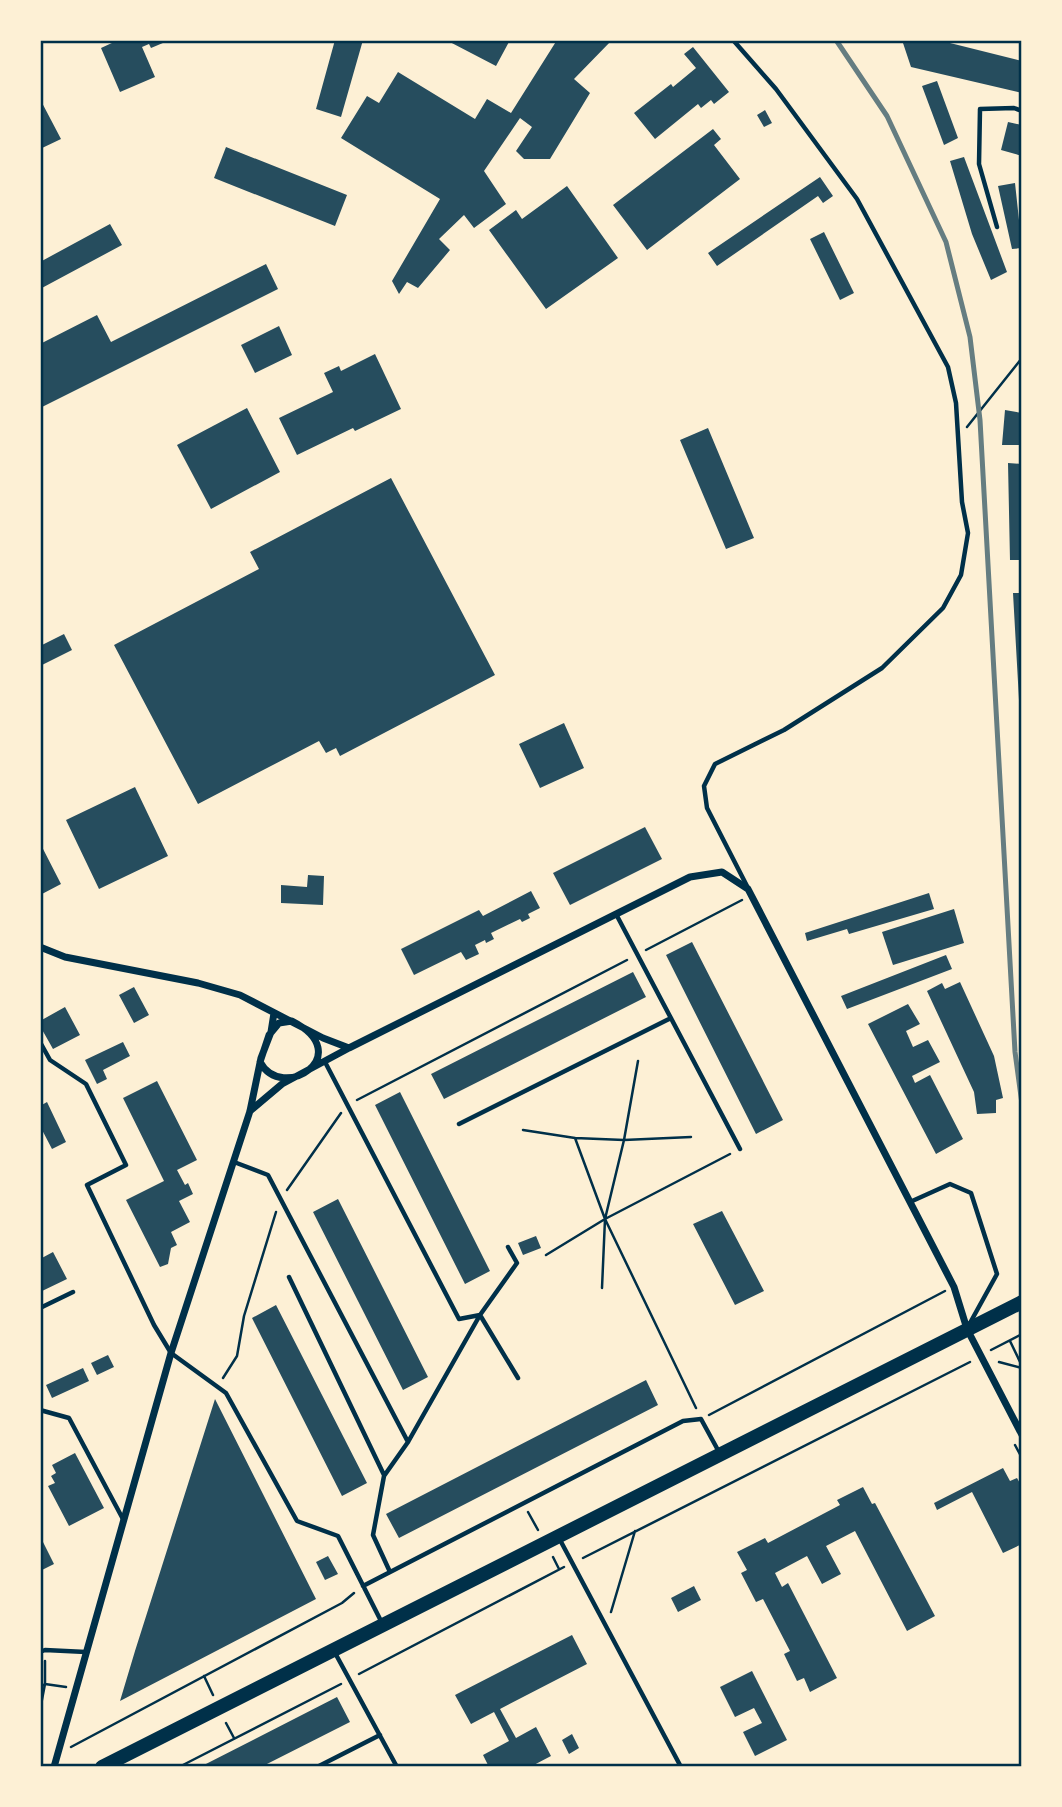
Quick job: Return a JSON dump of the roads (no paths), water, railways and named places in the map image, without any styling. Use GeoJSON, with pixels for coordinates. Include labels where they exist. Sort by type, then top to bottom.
{"type":"FeatureCollection","features":[{"type":"Feature","properties":{"kind":"main road"},"geometry":{"type":"LineString","coordinates":[[102,1767],[1022,1302]]}},
{"type":"Feature","properties":{"kind":"street"},"geometry":{"type":"LineString","coordinates":[[250,1111],[291,1079],[348,1048],[690,877],[722,872],[750,892],[954,1287],[967,1329],[1022,1434]]}},
{"type":"Feature","properties":{"kind":"street"},"geometry":{"type":"LineString","coordinates":[[40,947],[65,957],[240,995],[348,1048]]}},
{"type":"Feature","properties":{"kind":"street"},"geometry":{"type":"LineString","coordinates":[[54,1767],[171,1353],[250,1111],[274,1013]]}},
{"type":"Feature","properties":{"kind":"street"},"geometry":{"type":"LineString","coordinates":[[269,1035],[279,1023],[292,1021]]}},
{"type":"Feature","properties":{"kind":"street"},"geometry":{"type":"LineString","coordinates":[[309,1030],[317,1041],[319,1052],[313,1067]]}},
{"type":"Feature","properties":{"kind":"street"},"geometry":{"type":"LineString","coordinates":[[260,1062],[265,1071],[277,1078],[291,1079]]}},
{"type":"Feature","properties":{"kind":"lane"},"geometry":{"type":"LineString","coordinates":[[733,40],[776,89],[857,200],[948,367],[956,403],[962,502],[968,533],[961,575],[943,608],[882,668],[784,730],[715,764],[704,786],[707,808],[750,892]]}},
{"type":"Feature","properties":{"kind":"lane"},"geometry":{"type":"LineString","coordinates":[[997,227],[979,164],[980,109],[1014,108],[1022,111]]}},
{"type":"Feature","properties":{"kind":"lane"},"geometry":{"type":"LineString","coordinates":[[617,914],[740,1149]]}},
{"type":"Feature","properties":{"kind":"lane"},"geometry":{"type":"LineString","coordinates":[[459,1124],[671,1018]]}},
{"type":"Feature","properties":{"kind":"lane"},"geometry":{"type":"LineString","coordinates":[[40,1042],[50,1060],[86,1084],[126,1165],[87,1185],[154,1325],[171,1353],[226,1393],[297,1521],[338,1536],[383,1625]]}},
{"type":"Feature","properties":{"kind":"lane"},"geometry":{"type":"LineString","coordinates":[[324,1061],[459,1319],[480,1315]]}},
{"type":"Feature","properties":{"kind":"lane"},"geometry":{"type":"LineString","coordinates":[[233,1162],[268,1175],[408,1442]]}},
{"type":"Feature","properties":{"kind":"lane"},"geometry":{"type":"LineString","coordinates":[[910,1202],[950,1184],[971,1193],[997,1273],[967,1329]]}},
{"type":"Feature","properties":{"kind":"lane"},"geometry":{"type":"LineString","coordinates":[[390,1572],[373,1535],[384,1476],[408,1442],[480,1315],[517,1263],[508,1247]]}},
{"type":"Feature","properties":{"kind":"lane"},"geometry":{"type":"LineString","coordinates":[[289,1277],[384,1476]]}},
{"type":"Feature","properties":{"kind":"lane"},"geometry":{"type":"LineString","coordinates":[[40,1308],[73,1292]]}},
{"type":"Feature","properties":{"kind":"lane"},"geometry":{"type":"LineString","coordinates":[[480,1315],[518,1378]]}},
{"type":"Feature","properties":{"kind":"lane"},"geometry":{"type":"LineString","coordinates":[[40,1410],[69,1418],[124,1521]]}},
{"type":"Feature","properties":{"kind":"lane"},"geometry":{"type":"LineString","coordinates":[[363,1586],[682,1421],[701,1419],[721,1455]]}},
{"type":"Feature","properties":{"kind":"lane"},"geometry":{"type":"LineString","coordinates":[[559,1537],[681,1767]]}},
{"type":"Feature","properties":{"kind":"lane"},"geometry":{"type":"LineString","coordinates":[[334,1650],[397,1767]]}},
{"type":"Feature","properties":{"kind":"lane"},"geometry":{"type":"LineString","coordinates":[[40,1652],[87,1652]]}},
{"type":"Feature","properties":{"kind":"lane"},"geometry":{"type":"LineString","coordinates":[[317,1767],[380,1735]]}},
{"type":"Feature","properties":{"kind":"railway"},"geometry":{"type":"LineString","coordinates":[[836,40],[887,116],[946,242],[970,337],[980,420],[1015,1052],[1022,1104]]}}]}
